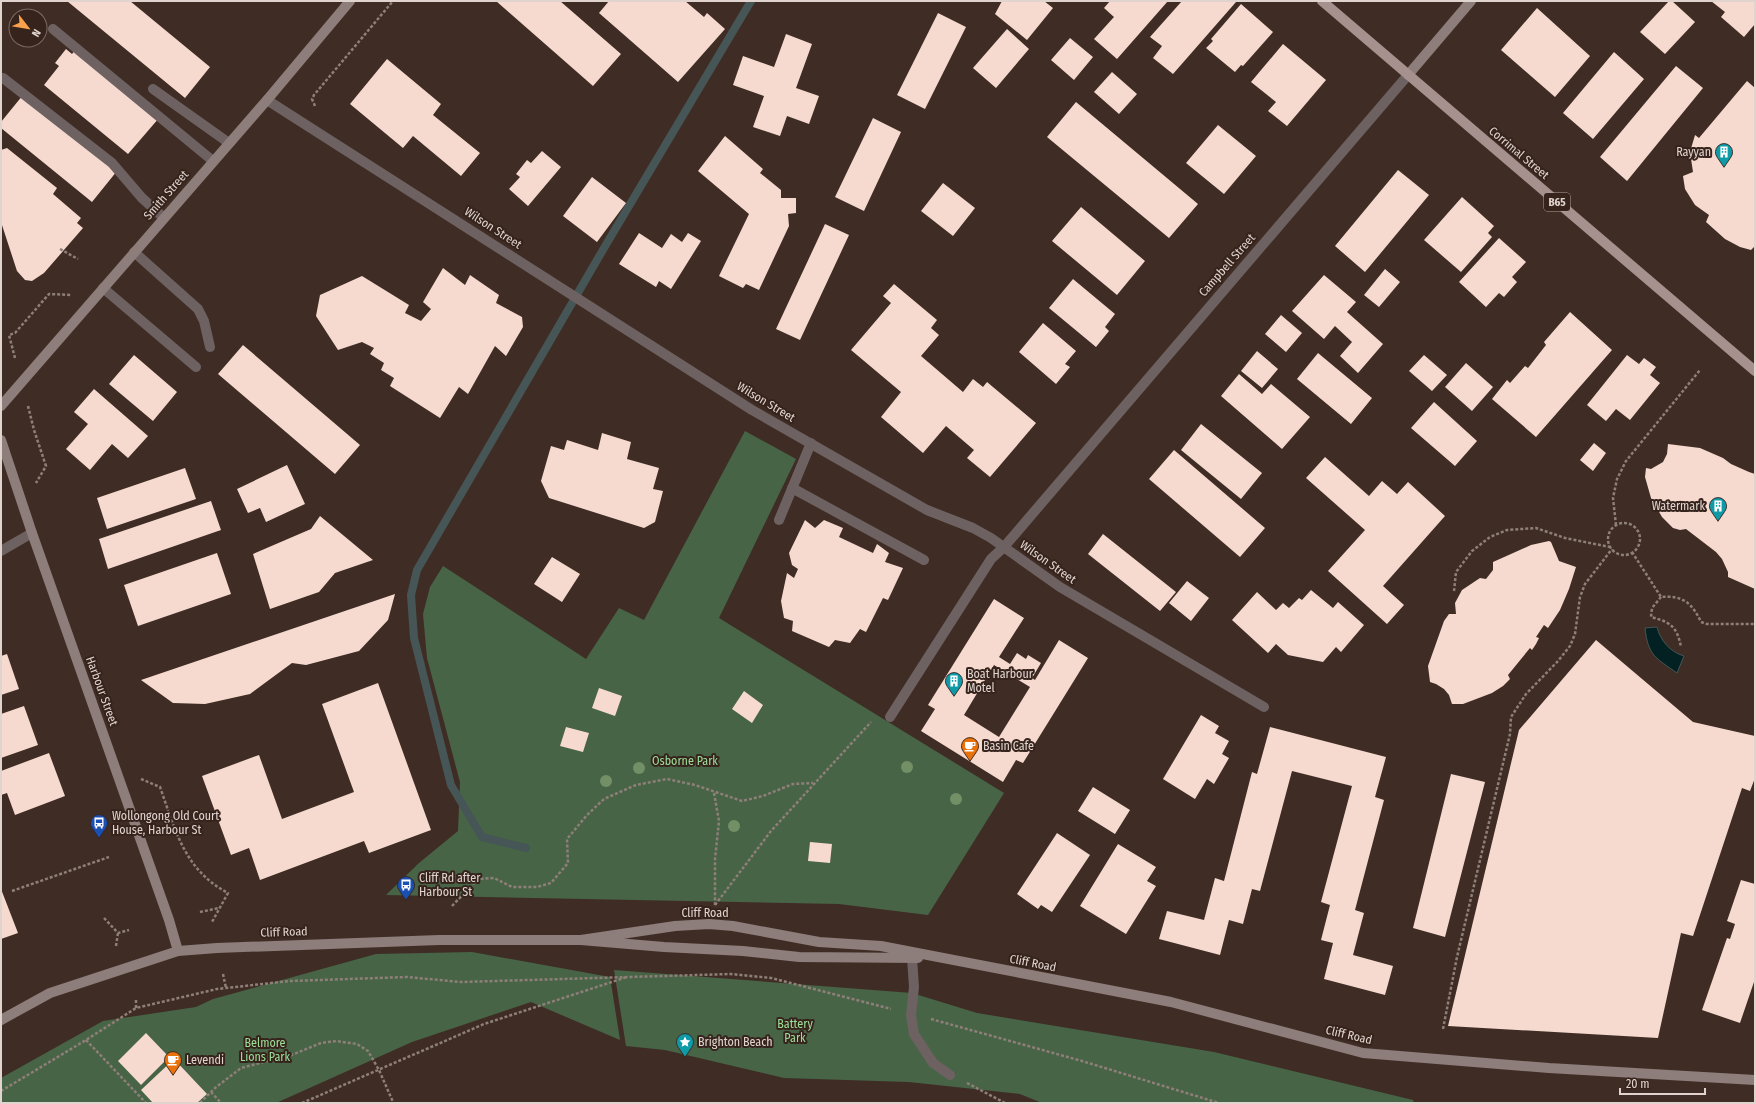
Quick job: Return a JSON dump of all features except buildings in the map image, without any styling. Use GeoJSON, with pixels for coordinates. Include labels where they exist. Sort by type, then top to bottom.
{"type":"FeatureCollection","features":[{"type":"Feature","properties":{"kind":"main road","name":"Smith Street"},"geometry":{"type":"LineString","coordinates":[[1,406],[267,100],[350,1]]}},
{"type":"Feature","properties":{"kind":"main road","name":"Corrimal Street"},"geometry":{"type":"LineString","coordinates":[[1322,1],[1755,371]]}},
{"type":"Feature","properties":{"kind":"main road","name":"Campbell Street"},"geometry":{"type":"LineString","coordinates":[[1408,74],[1471,1]]}},
{"type":"Feature","properties":{"kind":"main road","name":"Harbour Street"},"geometry":{"type":"LineString","coordinates":[[1,440],[32,533],[169,920],[178,951]]}},
{"type":"Feature","properties":{"kind":"main road","name":"Cliff Road"},"geometry":{"type":"LineString","coordinates":[[581,940],[675,926],[709,924],[750,928],[775,935],[819,942],[880,946],[1171,1002],[1363,1053],[1549,1068],[1755,1080]]}},
{"type":"Feature","properties":{"kind":"main road","name":"Cliff Road"},"geometry":{"type":"LineString","coordinates":[[1,1020],[50,993],[178,951],[216,948],[439,940],[581,940],[678,948],[743,951],[805,958],[946,958]]}},
{"type":"Feature","properties":{"kind":"street"},"geometry":{"type":"LineString","coordinates":[[53,29],[214,161]]}},
{"type":"Feature","properties":{"kind":"street","name":"Campbell Street"},"geometry":{"type":"LineString","coordinates":[[890,717],[991,559],[1004,547],[1408,74]]}},
{"type":"Feature","properties":{"kind":"street"},"geometry":{"type":"LineString","coordinates":[[3,78],[112,163],[142,198],[164,218]]}},
{"type":"Feature","properties":{"kind":"street"},"geometry":{"type":"LineString","coordinates":[[153,89],[229,143]]}},
{"type":"Feature","properties":{"kind":"street","name":"Wilson Street"},"geometry":{"type":"LineString","coordinates":[[267,100],[752,410],[927,510],[973,528],[1004,547],[1060,587],[1264,706]]}},
{"type":"Feature","properties":{"kind":"street"},"geometry":{"type":"LineString","coordinates":[[134,252],[198,309],[204,321],[210,347]]}},
{"type":"Feature","properties":{"kind":"street"},"geometry":{"type":"LineString","coordinates":[[103,288],[196,367]]}},
{"type":"Feature","properties":{"kind":"street"},"geometry":{"type":"LineString","coordinates":[[779,520],[811,443]]}},
{"type":"Feature","properties":{"kind":"street"},"geometry":{"type":"LineString","coordinates":[[792,488],[924,560]]}},
{"type":"Feature","properties":{"kind":"street"},"geometry":{"type":"LineString","coordinates":[[1,551],[32,533]]}},
{"type":"Feature","properties":{"kind":"street"},"geometry":{"type":"LineString","coordinates":[[912,958],[914,987],[911,1015],[914,1034],[933,1063],[950,1075]]}},
{"type":"Feature","properties":{"kind":"path"},"geometry":{"type":"LineString","coordinates":[[316,108],[312,102],[314,95],[393,1]]}},
{"type":"Feature","properties":{"kind":"path"},"geometry":{"type":"LineString","coordinates":[[60,249],[78,259]]}},
{"type":"Feature","properties":{"kind":"path"},"geometry":{"type":"LineString","coordinates":[[9,335],[15,333],[49,294]]}},
{"type":"Feature","properties":{"kind":"path"},"geometry":{"type":"LineString","coordinates":[[1616,525],[1613,498],[1617,479],[1626,461],[1700,370]]}},
{"type":"Feature","properties":{"kind":"path"},"geometry":{"type":"LineString","coordinates":[[33,425],[46,466]]}},
{"type":"Feature","properties":{"kind":"path"},"geometry":{"type":"LineString","coordinates":[[1454,591],[1456,572],[1472,551],[1490,537],[1507,530],[1536,528],[1565,538],[1611,548],[1622,554],[1632,552],[1636,549],[1639,533],[1632,525],[1621,523],[1616,525],[1609,532],[1608,537],[1611,548]]}},
{"type":"Feature","properties":{"kind":"path"},"geometry":{"type":"LineString","coordinates":[[1443,1029],[1457,957],[1510,734],[1511,717],[1526,694],[1558,661],[1570,646],[1575,634],[1580,597],[1585,584],[1611,548]]}},
{"type":"Feature","properties":{"kind":"path"},"geometry":{"type":"LineString","coordinates":[[1632,552],[1662,597]]}},
{"type":"Feature","properties":{"kind":"path"},"geometry":{"type":"LineString","coordinates":[[1681,647],[1679,638],[1674,628],[1667,621],[1651,617],[1652,608],[1662,597],[1672,596],[1686,600],[1696,611],[1701,622],[1707,624],[1755,624]]}},
{"type":"Feature","properties":{"kind":"path"},"geometry":{"type":"LineString","coordinates":[[715,905],[771,831],[814,783],[870,725],[874,718]]}},
{"type":"Feature","properties":{"kind":"path"},"geometry":{"type":"LineString","coordinates":[[452,906],[478,879],[494,878],[512,887],[537,887],[551,882],[568,863],[567,839],[587,815],[604,799],[636,785],[667,779],[695,785],[742,801],[763,796],[793,784],[814,783]]}},
{"type":"Feature","properties":{"kind":"path"},"geometry":{"type":"LineString","coordinates":[[160,786],[179,841],[189,860],[204,876],[228,893],[212,922]]}},
{"type":"Feature","properties":{"kind":"path"},"geometry":{"type":"LineString","coordinates":[[714,792],[719,821],[715,859],[715,910]]}},
{"type":"Feature","properties":{"kind":"path"},"geometry":{"type":"LineString","coordinates":[[12,891],[109,857]]}},
{"type":"Feature","properties":{"kind":"path"},"geometry":{"type":"LineString","coordinates":[[200,912],[220,907]]}},
{"type":"Feature","properties":{"kind":"path"},"geometry":{"type":"LineString","coordinates":[[104,918],[118,933]]}},
{"type":"Feature","properties":{"kind":"path"},"geometry":{"type":"LineString","coordinates":[[118,933],[129,930]]}},
{"type":"Feature","properties":{"kind":"path"},"geometry":{"type":"LineString","coordinates":[[116,946],[118,933]]}},
{"type":"Feature","properties":{"kind":"path"},"geometry":{"type":"LineString","coordinates":[[223,974],[226,988]]}},
{"type":"Feature","properties":{"kind":"path"},"geometry":{"type":"LineString","coordinates":[[1,1091],[136,1008],[226,988],[290,981],[406,977],[461,982],[731,974],[771,978],[1082,1061],[1220,1103]]}},
{"type":"Feature","properties":{"kind":"path"},"geometry":{"type":"LineString","coordinates":[[302,1103],[484,1024],[631,976]]}},
{"type":"Feature","properties":{"kind":"path"},"geometry":{"type":"LineString","coordinates":[[136,1000],[136,1008]]}},
{"type":"Feature","properties":{"kind":"path"},"geometry":{"type":"LineString","coordinates":[[86,1040],[146,1103]]}},
{"type":"Feature","properties":{"kind":"path"},"geometry":{"type":"LineString","coordinates":[[200,1103],[211,1092],[241,1068],[294,1054],[321,1043],[336,1041],[357,1044],[368,1051],[379,1070],[393,1102]]}},
{"type":"Feature","properties":{"kind":"path"},"geometry":{"type":"LineString","coordinates":[[950,1075],[1005,1103]]}},
{"type":"Feature","properties":{"kind":"path"},"geometry":{"type":"LineString","coordinates":[[211,1092],[221,1103]]}},
{"type":"Feature","properties":{"kind":"green space","name":"Osborne Park"},"geometry":{"type":"Polygon","coordinates":[[[745,431],[796,459],[719,618],[1004,793],[928,915],[839,904],[386,895],[419,863],[458,831],[460,782],[427,658],[423,614],[430,587],[443,566],[586,659],[619,608],[644,620],[745,431]]]}},
{"type":"Feature","properties":{"kind":"green space","name":"Belmore Lions Park"},"geometry":{"type":"Polygon","coordinates":[[[472,952],[610,977],[620,1040],[531,1002],[412,1042],[276,1103],[1,1103],[1,1078],[103,1021],[196,1007],[213,999],[376,954],[472,952]]]}},
{"type":"Feature","properties":{"kind":"green space","name":"Battery Park"},"geometry":{"type":"Polygon","coordinates":[[[614,970],[912,993],[977,1013],[1214,1052],[1413,1100],[1414,1103],[1042,1103],[1020,1094],[909,1082],[784,1078],[665,1050],[626,1046],[614,970]]]}},
{"type":"Feature","properties":{"kind":"water"},"geometry":{"type":"Polygon","coordinates":[[[1657,627],[1658,632],[1666,645],[1674,652],[1684,656],[1677,673],[1658,660],[1648,645],[1645,628],[1657,627]]]}},
{"type":"Feature","properties":{"kind":"waterway"},"geometry":{"type":"LineString","coordinates":[[526,848],[482,837],[451,785],[414,638],[411,595],[417,570],[604,248],[751,1]]}},
{"type":"Feature","properties":{"kind":"place","name":"Rayyan"},"geometry":{"type":"Point","coordinates":[1724,167]}},
{"type":"Feature","properties":{"kind":"place","name":"Watermark"},"geometry":{"type":"Point","coordinates":[1718,521]}},
{"type":"Feature","properties":{"kind":"place","name":"Boat Harbour Motel"},"geometry":{"type":"Point","coordinates":[954,696]}},
{"type":"Feature","properties":{"kind":"place","name":"Basin Cafe"},"geometry":{"type":"Point","coordinates":[970,761]}},
{"type":"Feature","properties":{"kind":"place","name":"Wollongong Old Court House, Harbour St"},"geometry":{"type":"Point","coordinates":[99,838]}},
{"type":"Feature","properties":{"kind":"place","name":"Cliff Rd after Harbour St"},"geometry":{"type":"Point","coordinates":[406,900]}},
{"type":"Feature","properties":{"kind":"place","name":"Brighton Beach"},"geometry":{"type":"Point","coordinates":[685,1057]}},
{"type":"Feature","properties":{"kind":"place","name":"Levendi"},"geometry":{"type":"Point","coordinates":[173,1075]}}]}
